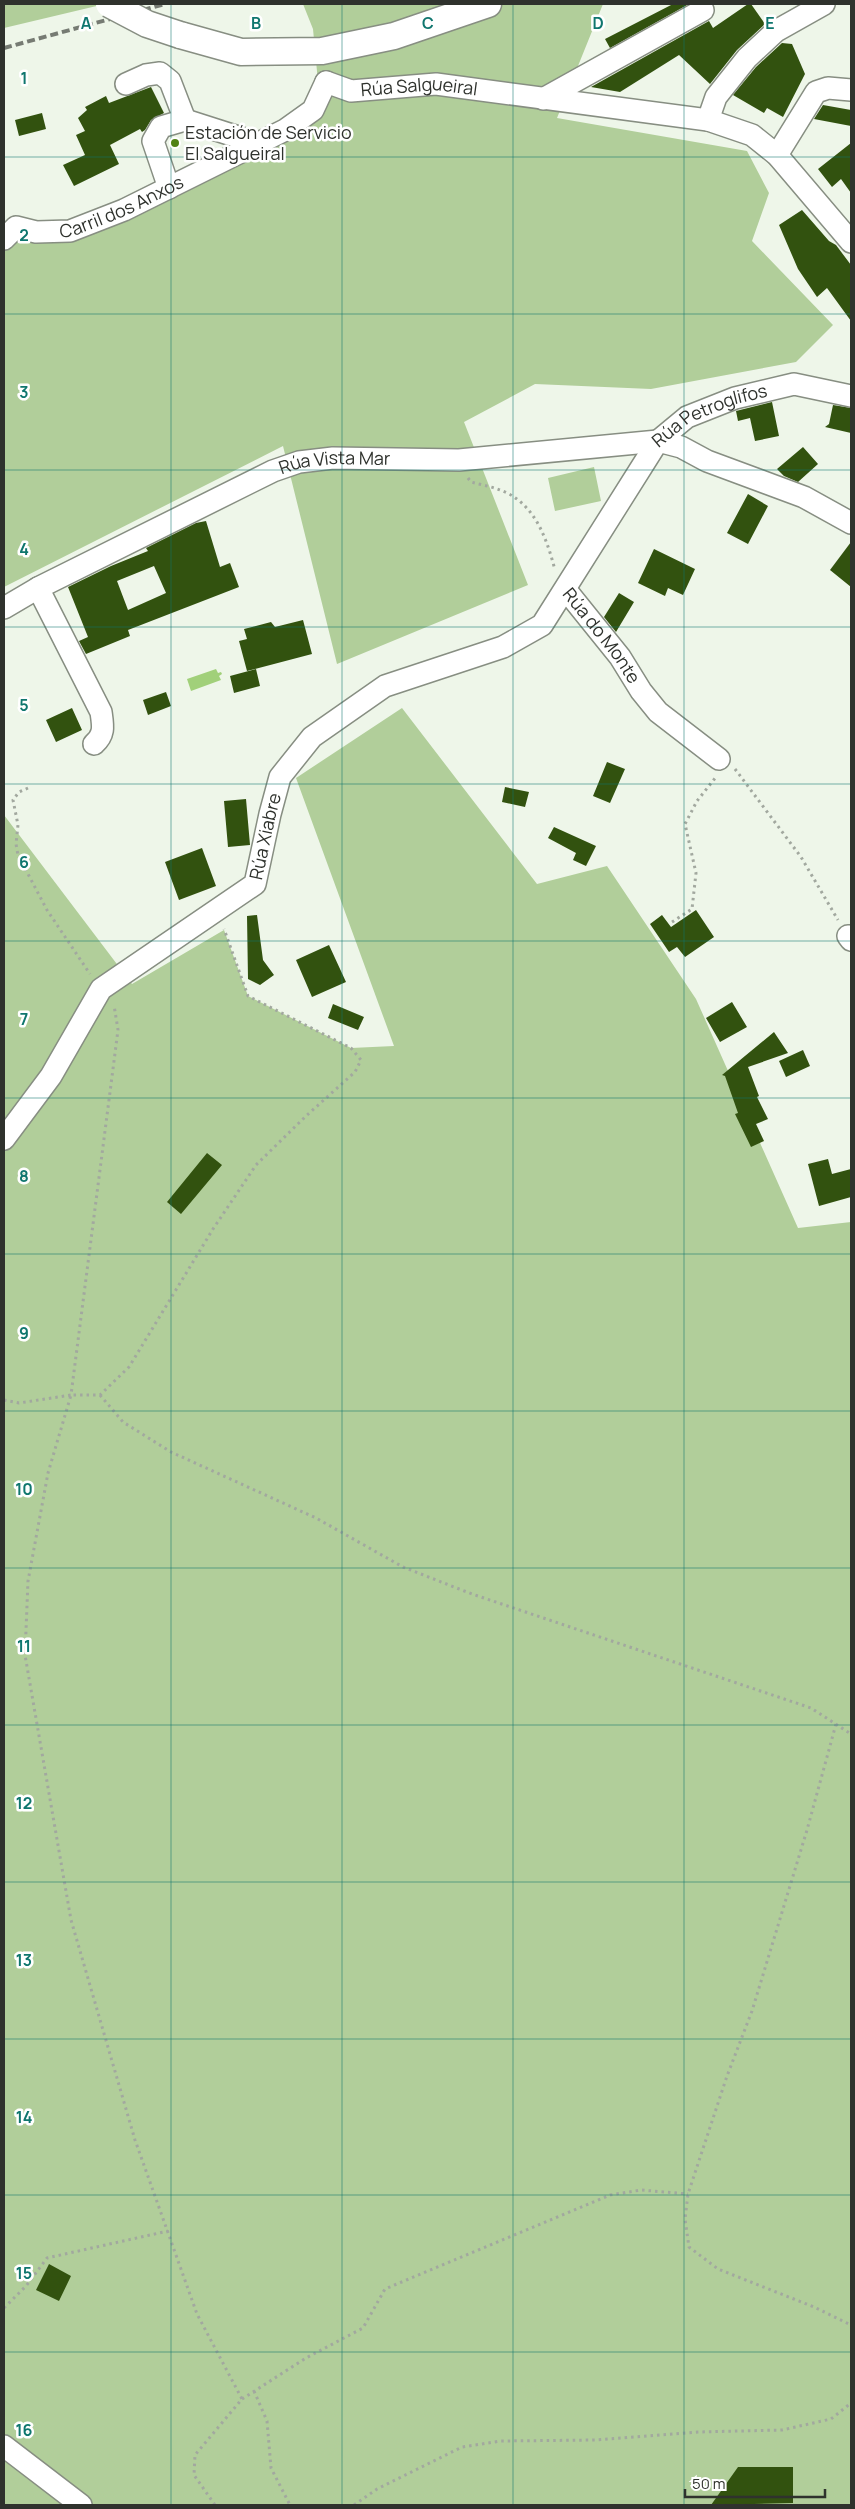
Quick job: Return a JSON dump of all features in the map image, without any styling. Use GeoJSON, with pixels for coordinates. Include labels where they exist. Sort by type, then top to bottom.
{"type":"FeatureCollection","features":[{"type":"Feature","properties":{"kind":"main road"},"geometry":{"type":"LineString","coordinates":[[109,4],[147,24],[241,52],[322,51],[394,36],[488,4]]}},
{"type":"Feature","properties":{"kind":"street"},"geometry":{"type":"LineString","coordinates":[[708,120],[716,97],[747,58],[776,31],[824,4]]}},
{"type":"Feature","properties":{"kind":"street"},"geometry":{"type":"LineString","coordinates":[[543,99],[703,10]]}},
{"type":"Feature","properties":{"kind":"street"},"geometry":{"type":"LineString","coordinates":[[322,51],[326,82]]}},
{"type":"Feature","properties":{"kind":"street"},"geometry":{"type":"LineString","coordinates":[[126,84],[146,75],[160,74],[170,81],[186,120]]}},
{"type":"Feature","properties":{"kind":"street","name":"Rúa Salgueiral"},"geometry":{"type":"LineString","coordinates":[[326,82],[350,91],[436,84],[708,120],[752,135],[777,155],[850,238]]}},
{"type":"Feature","properties":{"kind":"street","name":"Carril dos Anxos"},"geometry":{"type":"LineString","coordinates":[[4,239],[16,227],[36,232],[70,231],[124,210],[285,130],[314,110],[326,82]]}},
{"type":"Feature","properties":{"kind":"street"},"geometry":{"type":"LineString","coordinates":[[777,155],[816,92],[828,88],[851,90]]}},
{"type":"Feature","properties":{"kind":"street"},"geometry":{"type":"LineString","coordinates":[[169,188],[153,141],[161,127],[186,120],[257,143]]}},
{"type":"Feature","properties":{"kind":"street","name":"Rúa Petroglifos"},"geometry":{"type":"LineString","coordinates":[[658,441],[687,417],[735,398],[768,390],[794,384],[851,396]]}},
{"type":"Feature","properties":{"kind":"street","name":"Rúa Petroglifos"},"geometry":{"type":"LineString","coordinates":[[658,441],[681,447],[707,461],[796,493],[851,523]]}},
{"type":"Feature","properties":{"kind":"street","name":"Rúa Vista Mar"},"geometry":{"type":"LineString","coordinates":[[4,608],[38,588],[273,471],[299,462],[356,457],[459,460],[658,441]]}},
{"type":"Feature","properties":{"kind":"street","name":"Rúa do Monte"},"geometry":{"type":"LineString","coordinates":[[658,441],[566,590],[620,657],[641,691],[658,712],[719,759]]}},
{"type":"Feature","properties":{"kind":"street"},"geometry":{"type":"LineString","coordinates":[[38,588],[101,712],[103,725],[101,737],[94,744]]}},
{"type":"Feature","properties":{"kind":"street","name":"Rúa Xiabre"},"geometry":{"type":"LineString","coordinates":[[4,1139],[51,1076],[102,989],[255,884],[280,777],[312,737],[385,686],[503,647],[542,625],[566,590]]}},
{"type":"Feature","properties":{"kind":"street"},"geometry":{"type":"LineString","coordinates":[[4,2446],[81,2505]]}},
{"type":"Feature","properties":{"kind":"path"},"geometry":{"type":"LineString","coordinates":[[459,460],[462,473],[472,482],[506,492],[531,510],[549,549],[555,571],[566,590]]}},
{"type":"Feature","properties":{"kind":"path"},"geometry":{"type":"LineString","coordinates":[[672,922],[692,909],[696,873],[685,824],[697,801],[716,777],[719,759],[727,760],[739,773],[801,857],[850,938]]}},
{"type":"Feature","properties":{"kind":"path"},"geometry":{"type":"LineString","coordinates":[[28,788],[19,792],[13,800],[18,825],[16,844],[18,855],[47,910],[114,1006],[118,1030],[71,1395],[48,1473],[28,1581],[25,1655],[71,1920],[135,2140],[197,2314],[242,2399]]}},
{"type":"Feature","properties":{"kind":"path"},"geometry":{"type":"LineString","coordinates":[[100,1396],[129,1367],[213,1229],[256,1165],[355,1072],[361,1060],[351,1048],[248,996],[224,930],[226,904]]}},
{"type":"Feature","properties":{"kind":"path"},"geometry":{"type":"LineString","coordinates":[[4,1400],[19,1403],[71,1395],[100,1396],[124,1422],[171,1452],[316,1518],[403,1567],[472,1594],[811,1708],[851,1734]]}},
{"type":"Feature","properties":{"kind":"path"},"geometry":{"type":"LineString","coordinates":[[836,1724],[807,1830],[752,2011],[727,2076],[688,2194],[684,2219],[689,2247],[718,2270],[814,2307],[851,2325]]}},
{"type":"Feature","properties":{"kind":"path"},"geometry":{"type":"LineString","coordinates":[[215,2505],[194,2476],[195,2455],[242,2399],[306,2358],[363,2328],[386,2289],[610,2195],[641,2190],[688,2194]]}},
{"type":"Feature","properties":{"kind":"path"},"geometry":{"type":"LineString","coordinates":[[4,2308],[26,2286],[47,2258],[168,2231]]}},
{"type":"Feature","properties":{"kind":"path"},"geometry":{"type":"LineString","coordinates":[[254,2392],[267,2421],[271,2468],[290,2505]]}},
{"type":"Feature","properties":{"kind":"path"},"geometry":{"type":"LineString","coordinates":[[354,2505],[377,2489],[462,2447],[501,2441],[596,2440],[698,2432],[782,2430],[831,2419],[851,2403]]}},
{"type":"Feature","properties":{"kind":"shaded area"},"geometry":{"type":"Polygon","coordinates":[[[4,4],[105,4],[4,28],[4,4]]]}},
{"type":"Feature","properties":{"kind":"shaded area"},"geometry":{"type":"Polygon","coordinates":[[[303,4],[603,4],[557,118],[747,151],[769,193],[752,241],[833,325],[796,362],[651,389],[535,384],[464,422],[528,585],[337,664],[283,446],[4,587],[4,239],[70,231],[285,130],[318,82],[313,29],[303,4]]]}},
{"type":"Feature","properties":{"kind":"shaded area"},"geometry":{"type":"Polygon","coordinates":[[[594,467],[601,501],[555,511],[548,478],[594,467]]]}},
{"type":"Feature","properties":{"kind":"shaded area"},"geometry":{"type":"Polygon","coordinates":[[[216,669],[218,673],[221,672],[222,674],[219,676],[221,680],[191,691],[187,679],[216,669]]]}},
{"type":"Feature","properties":{"kind":"shaded area"},"geometry":{"type":"Polygon","coordinates":[[[402,708],[537,884],[607,866],[696,999],[798,1228],[851,1222],[851,2505],[4,2505],[4,815],[132,984],[224,930],[248,996],[351,1048],[394,1046],[296,778],[402,708]]]}},
{"type":"Feature","properties":{"kind":"building"},"geometry":{"type":"Polygon","coordinates":[[[673,4],[689,4],[610,48],[605,39],[673,4]]]}},
{"type":"Feature","properties":{"kind":"building"},"geometry":{"type":"Polygon","coordinates":[[[748,4],[751,4],[765,24],[737,50],[710,84],[679,55],[620,92],[591,87],[709,21],[713,28],[748,4]]]}},
{"type":"Feature","properties":{"kind":"building"},"geometry":{"type":"Polygon","coordinates":[[[782,43],[792,44],[805,74],[783,117],[767,108],[764,113],[733,95],[756,67],[782,43]]]}},
{"type":"Feature","properties":{"kind":"building"},"geometry":{"type":"Polygon","coordinates":[[[151,87],[164,113],[151,120],[142,132],[140,129],[110,145],[119,164],[74,186],[63,165],[85,155],[76,135],[85,131],[78,118],[87,110],[85,107],[106,96],[109,103],[151,87]]]}},
{"type":"Feature","properties":{"kind":"building"},"geometry":{"type":"Polygon","coordinates":[[[823,105],[851,110],[851,126],[814,119],[823,105]]]}},
{"type":"Feature","properties":{"kind":"building"},"geometry":{"type":"Polygon","coordinates":[[[42,113],[46,129],[19,136],[15,120],[42,113]]]}},
{"type":"Feature","properties":{"kind":"building"},"geometry":{"type":"Polygon","coordinates":[[[851,143],[851,193],[841,179],[832,187],[818,169],[851,143]]]}},
{"type":"Feature","properties":{"kind":"building"},"geometry":{"type":"Polygon","coordinates":[[[802,210],[829,241],[836,245],[851,265],[851,321],[827,288],[817,297],[798,269],[779,225],[802,210]]]}},
{"type":"Feature","properties":{"kind":"building"},"geometry":{"type":"Polygon","coordinates":[[[772,402],[779,436],[755,441],[750,418],[738,421],[736,411],[772,402]]]}},
{"type":"Feature","properties":{"kind":"building"},"geometry":{"type":"Polygon","coordinates":[[[833,405],[851,408],[851,433],[825,427],[829,424],[833,405]]]}},
{"type":"Feature","properties":{"kind":"building"},"geometry":{"type":"Polygon","coordinates":[[[803,447],[818,464],[798,482],[784,476],[777,469],[803,447]]]}},
{"type":"Feature","properties":{"kind":"building"},"geometry":{"type":"Polygon","coordinates":[[[748,494],[768,506],[748,544],[727,533],[748,494]]]}},
{"type":"Feature","properties":{"kind":"building"},"geometry":{"type":"Polygon","coordinates":[[[206,521],[220,567],[230,563],[239,587],[128,630],[130,636],[86,654],[79,641],[88,637],[68,587],[111,566],[148,551],[146,548],[196,523],[206,521]],[[154,566],[117,581],[128,610],[166,593],[154,566]]]}},
{"type":"Feature","properties":{"kind":"building"},"geometry":{"type":"Polygon","coordinates":[[[851,542],[851,587],[830,570],[851,542]]]}},
{"type":"Feature","properties":{"kind":"building"},"geometry":{"type":"Polygon","coordinates":[[[654,549],[695,569],[683,595],[668,588],[665,596],[638,583],[654,549]]]}},
{"type":"Feature","properties":{"kind":"building"},"geometry":{"type":"Polygon","coordinates":[[[619,593],[634,602],[616,632],[604,617],[619,593]]]}},
{"type":"Feature","properties":{"kind":"building"},"geometry":{"type":"Polygon","coordinates":[[[303,620],[312,654],[247,671],[239,641],[247,639],[244,629],[271,622],[275,627],[303,620]]]}},
{"type":"Feature","properties":{"kind":"building"},"geometry":{"type":"Polygon","coordinates":[[[256,669],[260,686],[234,693],[230,676],[256,669]]]}},
{"type":"Feature","properties":{"kind":"building"},"geometry":{"type":"Polygon","coordinates":[[[166,692],[171,706],[148,715],[143,700],[166,692]]]}},
{"type":"Feature","properties":{"kind":"building"},"geometry":{"type":"Polygon","coordinates":[[[72,708],[82,730],[56,742],[46,720],[72,708]]]}},
{"type":"Feature","properties":{"kind":"building"},"geometry":{"type":"Polygon","coordinates":[[[607,762],[625,769],[610,803],[593,796],[607,762]]]}},
{"type":"Feature","properties":{"kind":"building"},"geometry":{"type":"Polygon","coordinates":[[[505,787],[529,792],[525,807],[502,802],[505,787]]]}},
{"type":"Feature","properties":{"kind":"building"},"geometry":{"type":"Polygon","coordinates":[[[246,799],[250,845],[228,847],[224,801],[246,799]]]}},
{"type":"Feature","properties":{"kind":"building"},"geometry":{"type":"Polygon","coordinates":[[[554,827],[596,846],[586,866],[573,860],[576,853],[548,838],[554,827]]]}},
{"type":"Feature","properties":{"kind":"building"},"geometry":{"type":"Polygon","coordinates":[[[202,848],[216,886],[179,900],[165,862],[202,848]]]}},
{"type":"Feature","properties":{"kind":"building"},"geometry":{"type":"Polygon","coordinates":[[[696,910],[714,937],[685,957],[677,947],[669,952],[650,924],[662,915],[671,927],[696,910]]]}},
{"type":"Feature","properties":{"kind":"building"},"geometry":{"type":"Polygon","coordinates":[[[257,915],[263,960],[274,975],[260,985],[248,979],[247,916],[257,915]]]}},
{"type":"Feature","properties":{"kind":"building"},"geometry":{"type":"Polygon","coordinates":[[[329,945],[346,982],[312,997],[296,960],[329,945]]]}},
{"type":"Feature","properties":{"kind":"building"},"geometry":{"type":"Polygon","coordinates":[[[732,1002],[747,1027],[720,1042],[706,1018],[732,1002]]]}},
{"type":"Feature","properties":{"kind":"building"},"geometry":{"type":"Polygon","coordinates":[[[333,1004],[364,1017],[358,1030],[328,1018],[333,1004]]]}},
{"type":"Feature","properties":{"kind":"building"},"geometry":{"type":"Polygon","coordinates":[[[774,1032],[788,1053],[748,1067],[759,1096],[757,1097],[768,1119],[756,1124],[764,1141],[751,1147],[735,1114],[738,1113],[725,1076],[722,1075],[774,1032]]]}},
{"type":"Feature","properties":{"kind":"building"},"geometry":{"type":"Polygon","coordinates":[[[803,1050],[810,1066],[786,1077],[779,1061],[803,1050]]]}},
{"type":"Feature","properties":{"kind":"building"},"geometry":{"type":"Polygon","coordinates":[[[207,1153],[222,1165],[181,1214],[167,1202],[207,1153]]]}},
{"type":"Feature","properties":{"kind":"building"},"geometry":{"type":"Polygon","coordinates":[[[828,1159],[832,1174],[851,1169],[851,1197],[819,1206],[808,1164],[828,1159]]]}},
{"type":"Feature","properties":{"kind":"building"},"geometry":{"type":"Polygon","coordinates":[[[49,2264],[71,2276],[59,2301],[36,2290],[49,2264]]]}},
{"type":"Feature","properties":{"kind":"building"},"geometry":{"type":"Polygon","coordinates":[[[738,2467],[793,2467],[793,2503],[711,2505],[738,2467]]]}},
{"type":"Feature","properties":{"kind":"railway"},"geometry":{"type":"LineString","coordinates":[[4,48],[165,4]]}},
{"type":"Feature","properties":{"kind":"place","name":"Estación de Servicio El Salgueiral"},"geometry":{"type":"Point","coordinates":[175,143]}}]}
